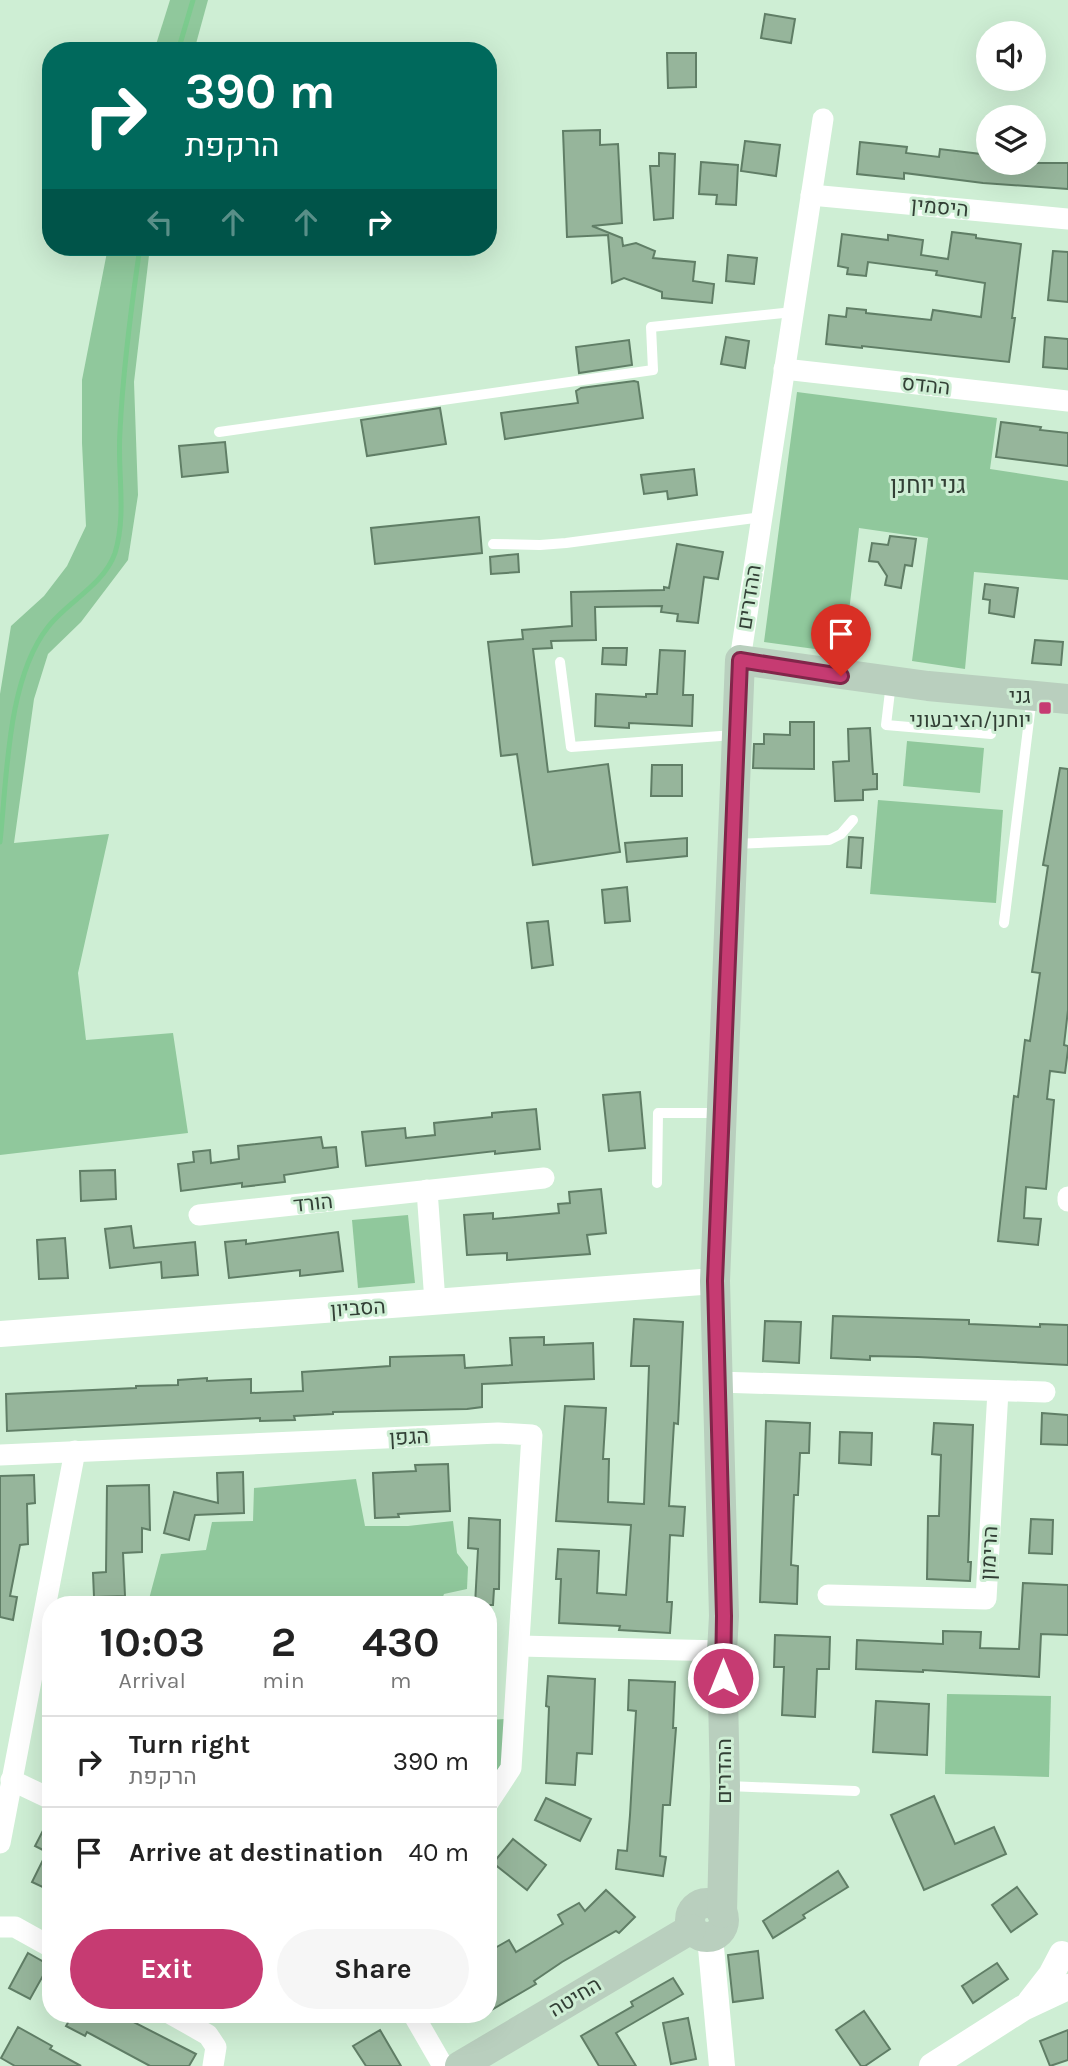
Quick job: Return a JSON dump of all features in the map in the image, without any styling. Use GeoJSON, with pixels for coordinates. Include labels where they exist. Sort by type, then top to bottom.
{"type":"FeatureCollection","features":[{"type":"Feature","properties":{"kind":"main road"},"geometry":{"type":"LineString","coordinates":[[740,660],[891,682],[1068,699]]}},
{"type":"Feature","properties":{"kind":"main road","name":"ההדרים"},"geometry":{"type":"LineString","coordinates":[[706,1921],[724,1835],[726,1786],[715,1281],[740,660]]}},
{"type":"Feature","properties":{"kind":"main road","name":"החיטה"},"geometry":{"type":"LineString","coordinates":[[460,2066],[706,1921]]}},
{"type":"Feature","properties":{"kind":"street","name":"ההדרים"},"geometry":{"type":"LineString","coordinates":[[740,660],[823,119]]}},
{"type":"Feature","properties":{"kind":"street","name":"היסמין"},"geometry":{"type":"LineString","coordinates":[[811,195],[1068,219]]}},
{"type":"Feature","properties":{"kind":"street","name":"ההדס"},"geometry":{"type":"LineString","coordinates":[[785,369],[1068,401]]}},
{"type":"Feature","properties":{"kind":"street","name":"הורד"},"geometry":{"type":"LineString","coordinates":[[199,1215],[544,1178]]}},
{"type":"Feature","properties":{"kind":"street"},"geometry":{"type":"LineString","coordinates":[[427,1190],[435,1302]]}},
{"type":"Feature","properties":{"kind":"street","name":"הסביון"},"geometry":{"type":"LineString","coordinates":[[0,1334],[715,1281]]}},
{"type":"Feature","properties":{"kind":"street"},"geometry":{"type":"LineString","coordinates":[[718,1382],[1045,1392]]}},
{"type":"Feature","properties":{"kind":"street","name":"הרימון"},"geometry":{"type":"LineString","coordinates":[[828,1595],[986,1600],[998,1391]]}},
{"type":"Feature","properties":{"kind":"street","name":"הגפן"},"geometry":{"type":"LineString","coordinates":[[0,1455],[498,1433],[532,1435],[511,1768],[497,1789]]}},
{"type":"Feature","properties":{"kind":"street"},"geometry":{"type":"LineString","coordinates":[[47,1596],[75,1451]]}},
{"type":"Feature","properties":{"kind":"street"},"geometry":{"type":"LineString","coordinates":[[0,1843],[42,1621]]}},
{"type":"Feature","properties":{"kind":"street"},"geometry":{"type":"LineString","coordinates":[[520,1646],[722,1651]]}},
{"type":"Feature","properties":{"kind":"street"},"geometry":{"type":"LineString","coordinates":[[11,1780],[42,1795]]}},
{"type":"Feature","properties":{"kind":"street","name":"ההדרים"},"geometry":{"type":"LineString","coordinates":[[706,1921],[722,2066]]}},
{"type":"Feature","properties":{"kind":"street"},"geometry":{"type":"LineString","coordinates":[[7,1927],[42,1943]]}},
{"type":"Feature","properties":{"kind":"street"},"geometry":{"type":"LineString","coordinates":[[1024,2008],[1038,1993],[1066,1952]]}},
{"type":"Feature","properties":{"kind":"street"},"geometry":{"type":"LineString","coordinates":[[932,2066],[1024,2008],[1068,1987]]}},
{"type":"Feature","properties":{"kind":"street"},"geometry":{"type":"LineString","coordinates":[[187,2023],[208,2035],[216,2047],[213,2066]]}},
{"type":"Feature","properties":{"kind":"street"},"geometry":{"type":"LineString","coordinates":[[418,2023],[443,2066]]}},
{"type":"Feature","properties":{"kind":"lane"},"geometry":{"type":"LineString","coordinates":[[219,432],[653,370],[651,327],[793,312]]}},
{"type":"Feature","properties":{"kind":"lane"},"geometry":{"type":"LineString","coordinates":[[493,544],[566,543],[762,517]]}},
{"type":"Feature","properties":{"kind":"lane"},"geometry":{"type":"LineString","coordinates":[[560,662],[571,747],[737,734]]}},
{"type":"Feature","properties":{"kind":"lane"},"geometry":{"type":"LineString","coordinates":[[891,682],[886,725],[991,734]]}},
{"type":"Feature","properties":{"kind":"lane"},"geometry":{"type":"LineString","coordinates":[[1003,923],[1032,696]]}},
{"type":"Feature","properties":{"kind":"lane"},"geometry":{"type":"LineString","coordinates":[[733,844],[829,840],[841,834],[853,820]]}},
{"type":"Feature","properties":{"kind":"lane"},"geometry":{"type":"LineString","coordinates":[[657,1183],[658,1113],[722,1113]]}},
{"type":"Feature","properties":{"kind":"lane"},"geometry":{"type":"LineString","coordinates":[[726,1786],[855,1791]]}},
{"type":"Feature","properties":{"kind":"green space"},"geometry":{"type":"Polygon","coordinates":[[[170,0],[208,0],[196,42],[157,42],[170,0]]]}},
{"type":"Feature","properties":{"kind":"green space"},"geometry":{"type":"Polygon","coordinates":[[[106,256],[149,256],[134,382],[138,495],[128,560],[81,622],[48,654],[34,699],[14,843],[109,834],[78,973],[86,1040],[173,1033],[188,1133],[0,1155],[0,694],[11,626],[44,596],[67,566],[86,526],[82,380],[106,256]]]}},
{"type":"Feature","properties":{"kind":"green space"},"geometry":{"type":"Polygon","coordinates":[[[797,392],[997,418],[990,469],[1068,481],[1068,580],[974,572],[965,669],[912,661],[928,538],[859,528],[844,653],[764,642],[797,392]]]}},
{"type":"Feature","properties":{"kind":"green space"},"geometry":{"type":"Polygon","coordinates":[[[907,741],[984,748],[980,793],[903,786],[907,741]]]}},
{"type":"Feature","properties":{"kind":"green space"},"geometry":{"type":"Polygon","coordinates":[[[878,800],[1003,810],[996,903],[870,894],[878,800]]]}},
{"type":"Feature","properties":{"kind":"green space"},"geometry":{"type":"Polygon","coordinates":[[[408,1215],[415,1283],[358,1288],[352,1220],[408,1215]]]}},
{"type":"Feature","properties":{"kind":"green space"},"geometry":{"type":"Polygon","coordinates":[[[356,1479],[365,1526],[408,1526],[453,1521],[457,1553],[468,1567],[467,1589],[443,1596],[150,1596],[161,1554],[206,1550],[212,1522],[253,1521],[254,1488],[356,1479]]]}},
{"type":"Feature","properties":{"kind":"green space"},"geometry":{"type":"Polygon","coordinates":[[[947,1694],[1051,1696],[1049,1777],[945,1774],[947,1694]]]}},
{"type":"Feature","properties":{"kind":"green space"},"geometry":{"type":"Polygon","coordinates":[[[497,1719],[505,1719],[502,1764],[497,1770],[497,1719]]]}},
{"type":"Feature","properties":{"kind":"building"},"geometry":{"type":"Polygon","coordinates":[[[765,14],[795,19],[791,43],[761,38],[765,14]]]}},
{"type":"Feature","properties":{"kind":"building"},"geometry":{"type":"Polygon","coordinates":[[[667,53],[696,53],[696,87],[668,88],[667,53]]]}},
{"type":"Feature","properties":{"kind":"building"},"geometry":{"type":"Polygon","coordinates":[[[600,130],[600,145],[618,144],[622,223],[592,226],[622,238],[623,246],[636,243],[655,251],[653,258],[695,262],[693,281],[714,284],[712,303],[662,298],[662,292],[624,278],[612,283],[608,235],[567,237],[563,131],[600,130]]]}},
{"type":"Feature","properties":{"kind":"building"},"geometry":{"type":"Polygon","coordinates":[[[745,141],[780,145],[776,176],[741,171],[745,141]]]}},
{"type":"Feature","properties":{"kind":"building"},"geometry":{"type":"Polygon","coordinates":[[[860,142],[907,147],[906,153],[939,157],[940,149],[976,153],[976,175],[1046,175],[1046,163],[1068,163],[1068,189],[983,183],[904,173],[904,179],[857,174],[860,142]]]}},
{"type":"Feature","properties":{"kind":"building"},"geometry":{"type":"Polygon","coordinates":[[[659,153],[675,154],[673,218],[654,220],[650,166],[659,166],[659,153]]]}},
{"type":"Feature","properties":{"kind":"building"},"geometry":{"type":"Polygon","coordinates":[[[701,162],[738,165],[736,205],[716,204],[717,195],[699,194],[701,162]]]}},
{"type":"Feature","properties":{"kind":"building"},"geometry":{"type":"Polygon","coordinates":[[[952,232],[1021,244],[1009,362],[826,344],[829,315],[846,317],[847,308],[866,310],[866,313],[931,320],[933,310],[981,317],[985,283],[936,275],[937,271],[868,262],[866,276],[847,274],[848,268],[838,266],[842,234],[888,240],[888,235],[923,240],[921,255],[948,259],[952,232]]]}},
{"type":"Feature","properties":{"kind":"building"},"geometry":{"type":"Polygon","coordinates":[[[1053,251],[1068,252],[1068,302],[1048,300],[1053,251]]]}},
{"type":"Feature","properties":{"kind":"building"},"geometry":{"type":"Polygon","coordinates":[[[728,255],[757,258],[754,284],[726,281],[728,255]]]}},
{"type":"Feature","properties":{"kind":"building"},"geometry":{"type":"Polygon","coordinates":[[[726,337],[749,341],[745,368],[721,364],[726,337]]]}},
{"type":"Feature","properties":{"kind":"building"},"geometry":{"type":"Polygon","coordinates":[[[1045,337],[1068,339],[1068,369],[1043,367],[1045,337]]]}},
{"type":"Feature","properties":{"kind":"building"},"geometry":{"type":"Polygon","coordinates":[[[629,340],[632,365],[579,373],[576,347],[629,340]]]}},
{"type":"Feature","properties":{"kind":"building"},"geometry":{"type":"Polygon","coordinates":[[[638,382],[643,418],[505,439],[501,413],[578,403],[576,391],[581,388],[638,382]]]}},
{"type":"Feature","properties":{"kind":"building"},"geometry":{"type":"Polygon","coordinates":[[[440,408],[446,444],[367,456],[361,420],[440,408]]]}},
{"type":"Feature","properties":{"kind":"building"},"geometry":{"type":"Polygon","coordinates":[[[1001,422],[1068,433],[1068,466],[996,457],[1001,422]]]}},
{"type":"Feature","properties":{"kind":"building"},"geometry":{"type":"Polygon","coordinates":[[[225,442],[228,472],[182,477],[179,446],[225,442]]]}},
{"type":"Feature","properties":{"kind":"building"},"geometry":{"type":"Polygon","coordinates":[[[694,469],[697,495],[668,499],[667,491],[644,494],[641,475],[694,469]]]}},
{"type":"Feature","properties":{"kind":"building"},"geometry":{"type":"Polygon","coordinates":[[[479,517],[482,553],[375,564],[371,528],[479,517]]]}},
{"type":"Feature","properties":{"kind":"building"},"geometry":{"type":"Polygon","coordinates":[[[890,536],[916,539],[912,566],[905,565],[901,588],[885,585],[887,576],[878,562],[869,561],[872,543],[888,545],[890,536]]]}},
{"type":"Feature","properties":{"kind":"building"},"geometry":{"type":"Polygon","coordinates":[[[677,544],[723,552],[718,579],[704,577],[698,623],[677,621],[678,614],[661,612],[662,606],[595,607],[596,640],[551,641],[552,648],[533,649],[548,772],[608,764],[620,852],[533,865],[517,754],[501,756],[488,642],[523,639],[522,630],[572,626],[571,592],[669,588],[677,544]]]}},
{"type":"Feature","properties":{"kind":"building"},"geometry":{"type":"Polygon","coordinates":[[[518,554],[519,572],[491,574],[490,557],[518,554]]]}},
{"type":"Feature","properties":{"kind":"building"},"geometry":{"type":"Polygon","coordinates":[[[985,584],[1018,588],[1014,617],[989,613],[990,600],[983,599],[985,584]]]}},
{"type":"Feature","properties":{"kind":"building"},"geometry":{"type":"Polygon","coordinates":[[[1035,640],[1063,642],[1061,665],[1032,663],[1035,640]]]}},
{"type":"Feature","properties":{"kind":"building"},"geometry":{"type":"Polygon","coordinates":[[[603,648],[627,648],[626,665],[602,664],[603,648]]]}},
{"type":"Feature","properties":{"kind":"building"},"geometry":{"type":"Polygon","coordinates":[[[660,650],[685,651],[683,695],[693,695],[692,726],[629,723],[629,728],[595,726],[596,694],[646,697],[646,694],[657,694],[660,650]]]}},
{"type":"Feature","properties":{"kind":"building"},"geometry":{"type":"Polygon","coordinates":[[[790,722],[814,722],[814,769],[753,768],[754,744],[764,744],[764,734],[790,735],[790,722]]]}},
{"type":"Feature","properties":{"kind":"building"},"geometry":{"type":"Polygon","coordinates":[[[870,728],[873,774],[877,774],[877,789],[863,790],[863,800],[835,801],[833,762],[849,761],[848,729],[870,728]]]}},
{"type":"Feature","properties":{"kind":"building"},"geometry":{"type":"Polygon","coordinates":[[[652,765],[682,765],[682,796],[651,796],[652,765]]]}},
{"type":"Feature","properties":{"kind":"building"},"geometry":{"type":"Polygon","coordinates":[[[1060,768],[1068,769],[1068,1010],[1064,1045],[1068,1046],[1068,1050],[1065,1073],[1050,1071],[1047,1099],[1054,1100],[1046,1189],[1026,1187],[1024,1218],[1041,1219],[1038,1245],[998,1241],[1014,1096],[1018,1097],[1025,1040],[1030,1041],[1040,973],[1032,972],[1048,866],[1043,865],[1060,768]]]}},
{"type":"Feature","properties":{"kind":"building"},"geometry":{"type":"Polygon","coordinates":[[[849,837],[863,838],[861,868],[847,867],[849,837]]]}},
{"type":"Feature","properties":{"kind":"building"},"geometry":{"type":"Polygon","coordinates":[[[687,838],[687,856],[627,862],[625,843],[687,838]]]}},
{"type":"Feature","properties":{"kind":"building"},"geometry":{"type":"Polygon","coordinates":[[[627,887],[630,921],[605,923],[602,890],[627,887]]]}},
{"type":"Feature","properties":{"kind":"building"},"geometry":{"type":"Polygon","coordinates":[[[548,921],[553,965],[532,968],[527,923],[548,921]]]}},
{"type":"Feature","properties":{"kind":"building"},"geometry":{"type":"Polygon","coordinates":[[[640,1092],[645,1148],[609,1151],[603,1095],[640,1092]]]}},
{"type":"Feature","properties":{"kind":"building"},"geometry":{"type":"Polygon","coordinates":[[[536,1109],[540,1149],[495,1154],[495,1151],[366,1166],[362,1132],[405,1128],[406,1138],[435,1135],[434,1123],[536,1109]]]}},
{"type":"Feature","properties":{"kind":"building"},"geometry":{"type":"Polygon","coordinates":[[[321,1137],[323,1148],[336,1147],[338,1167],[284,1175],[285,1182],[242,1187],[242,1183],[181,1191],[178,1164],[194,1162],[193,1152],[210,1150],[211,1163],[239,1159],[238,1146],[321,1137]]]}},
{"type":"Feature","properties":{"kind":"building"},"geometry":{"type":"Polygon","coordinates":[[[115,1170],[116,1199],[81,1201],[80,1171],[115,1170]]]}},
{"type":"Feature","properties":{"kind":"building"},"geometry":{"type":"Polygon","coordinates":[[[601,1189],[606,1233],[587,1235],[590,1254],[507,1260],[507,1253],[467,1255],[464,1215],[493,1213],[493,1219],[559,1213],[558,1204],[570,1203],[569,1192],[601,1189]]]}},
{"type":"Feature","properties":{"kind":"building"},"geometry":{"type":"Polygon","coordinates":[[[131,1226],[134,1248],[195,1242],[198,1275],[162,1278],[161,1262],[110,1268],[105,1229],[131,1226]]]}},
{"type":"Feature","properties":{"kind":"building"},"geometry":{"type":"Polygon","coordinates":[[[338,1232],[343,1271],[300,1276],[300,1270],[229,1278],[225,1242],[246,1240],[246,1244],[338,1232]]]}},
{"type":"Feature","properties":{"kind":"building"},"geometry":{"type":"Polygon","coordinates":[[[65,1238],[68,1278],[39,1279],[37,1240],[65,1238]]]}},
{"type":"Feature","properties":{"kind":"building"},"geometry":{"type":"Polygon","coordinates":[[[833,1316],[969,1320],[969,1324],[1040,1327],[1040,1324],[1068,1325],[1068,1365],[918,1357],[870,1356],[870,1360],[831,1358],[833,1316]]]}},
{"type":"Feature","properties":{"kind":"building"},"geometry":{"type":"Polygon","coordinates":[[[634,1319],[683,1322],[678,1424],[674,1423],[669,1506],[685,1507],[683,1536],[670,1535],[667,1602],[672,1602],[670,1633],[619,1630],[620,1626],[559,1623],[561,1579],[556,1579],[558,1549],[599,1551],[597,1593],[626,1595],[631,1525],[556,1521],[565,1406],[606,1408],[603,1459],[609,1459],[608,1502],[644,1504],[649,1366],[631,1366],[634,1319]]]}},
{"type":"Feature","properties":{"kind":"building"},"geometry":{"type":"Polygon","coordinates":[[[765,1321],[801,1322],[799,1363],[763,1361],[765,1321]]]}},
{"type":"Feature","properties":{"kind":"building"},"geometry":{"type":"Polygon","coordinates":[[[544,1337],[544,1345],[593,1343],[594,1379],[482,1384],[482,1407],[467,1409],[333,1412],[294,1416],[295,1420],[260,1421],[260,1418],[7,1431],[6,1394],[178,1385],[178,1380],[207,1378],[207,1381],[251,1379],[251,1393],[303,1391],[302,1372],[390,1366],[390,1357],[464,1355],[465,1368],[512,1365],[510,1338],[544,1337]]]}},
{"type":"Feature","properties":{"kind":"building"},"geometry":{"type":"Polygon","coordinates":[[[1042,1413],[1068,1415],[1068,1445],[1041,1444],[1042,1413]]]}},
{"type":"Feature","properties":{"kind":"building"},"geometry":{"type":"Polygon","coordinates":[[[766,1421],[810,1423],[809,1453],[800,1453],[798,1495],[794,1495],[791,1565],[798,1566],[797,1604],[760,1602],[766,1421]]]}},
{"type":"Feature","properties":{"kind":"building"},"geometry":{"type":"Polygon","coordinates":[[[934,1423],[973,1425],[968,1562],[971,1562],[970,1581],[927,1579],[928,1516],[939,1516],[941,1455],[932,1454],[934,1423]]]}},
{"type":"Feature","properties":{"kind":"building"},"geometry":{"type":"Polygon","coordinates":[[[840,1432],[872,1433],[871,1465],[839,1463],[840,1432]]]}},
{"type":"Feature","properties":{"kind":"building"},"geometry":{"type":"Polygon","coordinates":[[[448,1464],[450,1511],[375,1518],[373,1473],[416,1471],[415,1465],[448,1464]]]}},
{"type":"Feature","properties":{"kind":"building"},"geometry":{"type":"Polygon","coordinates":[[[243,1472],[244,1513],[195,1515],[189,1540],[164,1533],[174,1492],[218,1503],[217,1473],[243,1472]]]}},
{"type":"Feature","properties":{"kind":"building"},"geometry":{"type":"Polygon","coordinates":[[[34,1475],[35,1503],[27,1504],[28,1544],[20,1545],[10,1596],[17,1597],[13,1620],[0,1617],[0,1476],[34,1475]]]}},
{"type":"Feature","properties":{"kind":"building"},"geometry":{"type":"Polygon","coordinates":[[[149,1485],[150,1530],[142,1528],[142,1552],[123,1553],[125,1596],[94,1596],[93,1573],[106,1572],[107,1486],[149,1485]]]}},
{"type":"Feature","properties":{"kind":"building"},"geometry":{"type":"Polygon","coordinates":[[[469,1518],[500,1520],[499,1589],[494,1589],[494,1596],[475,1596],[478,1549],[468,1548],[469,1518]]]}},
{"type":"Feature","properties":{"kind":"building"},"geometry":{"type":"Polygon","coordinates":[[[1031,1519],[1053,1520],[1052,1554],[1029,1553],[1031,1519]]]}},
{"type":"Feature","properties":{"kind":"building"},"geometry":{"type":"Polygon","coordinates":[[[1023,1583],[1068,1585],[1068,1635],[1041,1634],[1039,1677],[856,1669],[857,1640],[943,1644],[943,1631],[981,1632],[980,1648],[1019,1649],[1023,1583]]]}},
{"type":"Feature","properties":{"kind":"building"},"geometry":{"type":"Polygon","coordinates":[[[775,1635],[830,1637],[829,1669],[817,1669],[815,1717],[782,1715],[784,1667],[774,1667],[775,1635]]]}},
{"type":"Feature","properties":{"kind":"building"},"geometry":{"type":"Polygon","coordinates":[[[548,1676],[595,1679],[592,1754],[577,1753],[575,1785],[546,1783],[548,1676]]]}},
{"type":"Feature","properties":{"kind":"building"},"geometry":{"type":"Polygon","coordinates":[[[629,1680],[675,1682],[673,1728],[676,1728],[670,1805],[663,1805],[660,1856],[666,1857],[663,1876],[616,1869],[618,1850],[627,1851],[630,1815],[636,1711],[628,1710],[629,1680]]]}},
{"type":"Feature","properties":{"kind":"building"},"geometry":{"type":"Polygon","coordinates":[[[876,1701],[929,1704],[927,1755],[873,1752],[876,1701]]]}},
{"type":"Feature","properties":{"kind":"building"},"geometry":{"type":"Polygon","coordinates":[[[934,1796],[955,1844],[994,1827],[1006,1854],[924,1890],[891,1815],[934,1796]]]}},
{"type":"Feature","properties":{"kind":"building"},"geometry":{"type":"Polygon","coordinates":[[[546,1798],[591,1819],[580,1841],[535,1820],[546,1798]]]}},
{"type":"Feature","properties":{"kind":"building"},"geometry":{"type":"Polygon","coordinates":[[[42,1832],[42,1850],[35,1846],[42,1832]]]}},
{"type":"Feature","properties":{"kind":"building"},"geometry":{"type":"Polygon","coordinates":[[[513,1839],[546,1865],[527,1890],[497,1866],[497,1858],[513,1839]]]}},
{"type":"Feature","properties":{"kind":"building"},"geometry":{"type":"Polygon","coordinates":[[[42,1862],[42,1887],[32,1882],[42,1862]]]}},
{"type":"Feature","properties":{"kind":"building"},"geometry":{"type":"Polygon","coordinates":[[[838,1871],[848,1887],[803,1915],[805,1918],[773,1938],[763,1921],[838,1871]]]}},
{"type":"Feature","properties":{"kind":"building"},"geometry":{"type":"Polygon","coordinates":[[[1017,1887],[1037,1914],[1011,1932],[992,1905],[1017,1887]]]}},
{"type":"Feature","properties":{"kind":"building"},"geometry":{"type":"Polygon","coordinates":[[[606,1890],[635,1917],[619,1933],[616,1931],[562,1962],[534,1981],[536,1984],[497,2007],[497,1947],[509,1940],[516,1952],[563,1924],[558,1915],[579,1903],[585,1911],[606,1890]]]}},
{"type":"Feature","properties":{"kind":"building"},"geometry":{"type":"Polygon","coordinates":[[[758,1951],[763,1998],[733,2002],[728,1955],[758,1951]]]}},
{"type":"Feature","properties":{"kind":"building"},"geometry":{"type":"Polygon","coordinates":[[[28,1953],[42,1961],[42,1978],[30,1999],[9,1988],[28,1953]]]}},
{"type":"Feature","properties":{"kind":"building"},"geometry":{"type":"Polygon","coordinates":[[[997,1963],[1008,1979],[973,2003],[962,1986],[997,1963]]]}},
{"type":"Feature","properties":{"kind":"building"},"geometry":{"type":"Polygon","coordinates":[[[673,1978],[683,1994],[616,2033],[636,2066],[599,2066],[581,2036],[633,2006],[631,2002],[673,1978]]]}},
{"type":"Feature","properties":{"kind":"building"},"geometry":{"type":"Polygon","coordinates":[[[864,2011],[890,2049],[861,2066],[836,2030],[864,2011]]]}},
{"type":"Feature","properties":{"kind":"building"},"geometry":{"type":"Polygon","coordinates":[[[688,2018],[696,2059],[671,2064],[663,2023],[688,2018]]]}},
{"type":"Feature","properties":{"kind":"building"},"geometry":{"type":"Polygon","coordinates":[[[68,2023],[136,2023],[196,2054],[189,2066],[150,2066],[87,2032],[85,2036],[66,2026],[68,2023]]]}},
{"type":"Feature","properties":{"kind":"building"},"geometry":{"type":"Polygon","coordinates":[[[18,2027],[81,2066],[15,2066],[1,2058],[18,2027]]]}},
{"type":"Feature","properties":{"kind":"building"},"geometry":{"type":"Polygon","coordinates":[[[380,2030],[401,2066],[366,2066],[353,2046],[380,2030]]]}},
{"type":"Feature","properties":{"kind":"building"},"geometry":{"type":"Polygon","coordinates":[[[1068,2030],[1068,2060],[1050,2066],[1040,2041],[1068,2030]]]}},
{"type":"Feature","properties":{"kind":"waterway"},"geometry":{"type":"LineString","coordinates":[[181,42],[193,0]]}},
{"type":"Feature","properties":{"kind":"waterway"},"geometry":{"type":"LineString","coordinates":[[0,842],[11,730],[24,674],[34,649],[48,627],[103,575],[115,553],[119,538],[121,408],[139,256]]}},
{"type":"Feature","properties":{"kind":"place","name":"גני יוחנן/הציבעוני"},"geometry":{"type":"Point","coordinates":[1045,708]}},
{"type":"Feature","properties":{"kind":"district","name":"גני יוחנן"},"geometry":{"type":"Point","coordinates":[928,485]}},
{"type":"Feature","properties":{"kind":"route"},"geometry":{"type":"LineString","coordinates":[[723,1678],[724,1616],[715,1281],[740,660],[841,676]]}}]}
